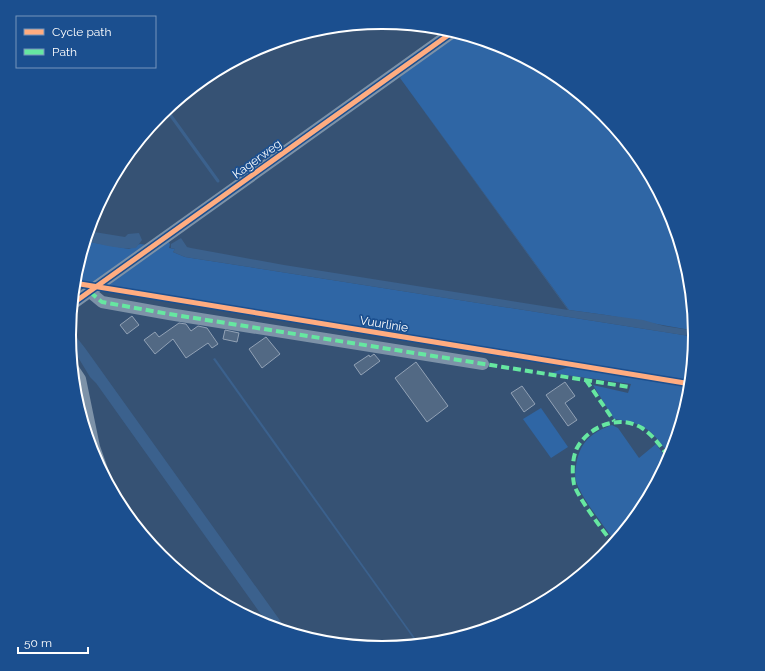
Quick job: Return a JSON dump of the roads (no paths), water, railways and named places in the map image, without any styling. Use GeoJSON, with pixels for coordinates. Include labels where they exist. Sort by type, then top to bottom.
{"type":"FeatureCollection","features":[{"type":"Feature","properties":{"kind":"street","name":"Kagerweg"},"geometry":{"type":"LineString","coordinates":[[79,300],[447,36]]}},
{"type":"Feature","properties":{"kind":"street"},"geometry":{"type":"LineString","coordinates":[[90,292],[102,302],[117,305],[483,364]]}},
{"type":"Feature","properties":{"kind":"street"},"geometry":{"type":"LineString","coordinates":[[80,379],[90,427]]}},
{"type":"Feature","properties":{"kind":"waterway"},"geometry":{"type":"LineString","coordinates":[[170,115],[218,181]]}}]}
